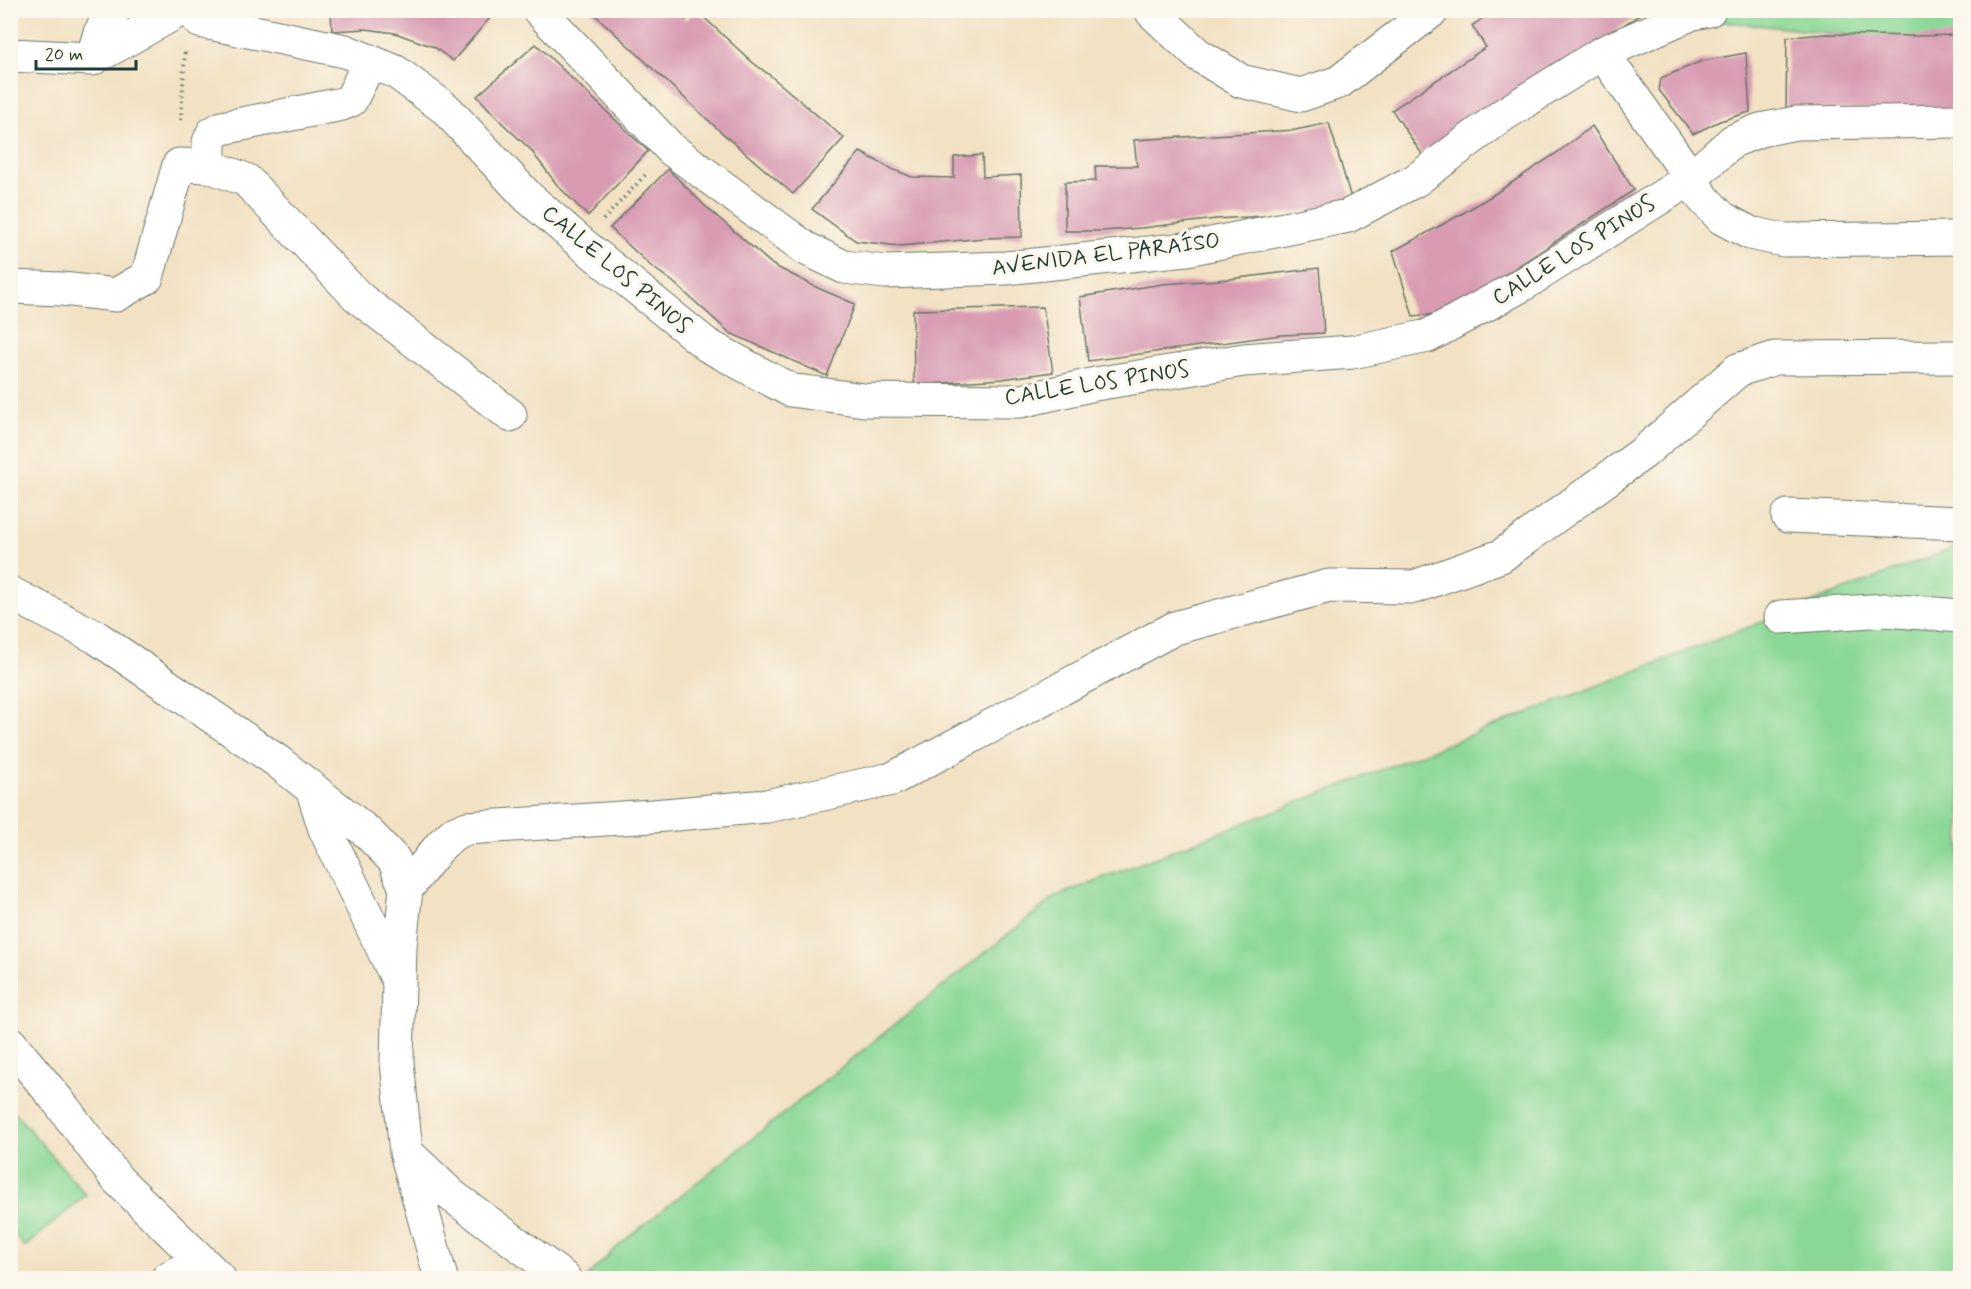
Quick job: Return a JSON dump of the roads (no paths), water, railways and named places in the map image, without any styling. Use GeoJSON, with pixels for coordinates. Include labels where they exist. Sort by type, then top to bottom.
{"type":"FeatureCollection","features":[{"type":"Feature","properties":{"kind":"street"},"geometry":{"type":"LineString","coordinates":[[92,59],[100,33],[114,10]]}},
{"type":"Feature","properties":{"kind":"street"},"geometry":{"type":"LineString","coordinates":[[10,55],[92,59],[180,10]]}},
{"type":"Feature","properties":{"kind":"street","name":"CALLE LOS PINOS"},"geometry":{"type":"LineString","coordinates":[[191,10],[200,21],[345,51],[396,72],[446,109],[528,197],[707,345],[790,390],[864,400],[1021,401],[1130,378],[1244,360],[1352,352],[1428,336],[1522,285],[1691,178],[1733,141],[1760,130],[1796,123],[1960,121]]}},
{"type":"Feature","properties":{"kind":"street","name":"AVENIDA EL PARAÍSO"},"geometry":{"type":"LineString","coordinates":[[539,10],[671,149],[805,248],[844,267],[885,272],[1029,266],[1186,249],[1348,216],[1416,180],[1503,115],[1602,53],[1693,13],[1709,10]]}},
{"type":"Feature","properties":{"kind":"street"},"geometry":{"type":"LineString","coordinates":[[1152,12],[1197,54],[1241,81],[1301,95],[1339,82],[1433,10]]}},
{"type":"Feature","properties":{"kind":"street"},"geometry":{"type":"LineString","coordinates":[[1602,53],[1691,178],[1702,197],[1722,218],[1750,233],[1783,240],[1960,238]]}},
{"type":"Feature","properties":{"kind":"street"},"geometry":{"type":"LineString","coordinates":[[10,287],[62,289],[116,295],[147,277],[194,166],[213,133],[222,128],[342,104],[351,100],[369,61]]}},
{"type":"Feature","properties":{"kind":"street"},"geometry":{"type":"LineString","coordinates":[[194,166],[246,180],[358,297],[510,415]]}},
{"type":"Feature","properties":{"kind":"street"},"geometry":{"type":"LineString","coordinates":[[406,889],[441,845],[453,834],[468,828],[767,806],[892,779],[1175,628],[1329,585],[1414,587],[1501,556],[1643,453],[1738,370],[1775,358],[1960,357]]}},
{"type":"Feature","properties":{"kind":"street"},"geometry":{"type":"LineString","coordinates":[[1788,516],[1960,523]]}},
{"type":"Feature","properties":{"kind":"street"},"geometry":{"type":"LineString","coordinates":[[10,593],[96,637],[277,761],[367,832],[394,860],[406,889],[400,946],[397,1062],[406,1152],[441,1278]]}},
{"type":"Feature","properties":{"kind":"street"},"geometry":{"type":"LineString","coordinates":[[1781,617],[1886,610],[1960,616]]}},
{"type":"Feature","properties":{"kind":"street"},"geometry":{"type":"LineString","coordinates":[[312,788],[325,829],[399,982]]}},
{"type":"Feature","properties":{"kind":"street"},"geometry":{"type":"LineString","coordinates":[[10,1043],[117,1179],[210,1270]]}},
{"type":"Feature","properties":{"kind":"street"},"geometry":{"type":"LineString","coordinates":[[406,1152],[451,1195],[564,1278]]}},
{"type":"Feature","properties":{"kind":"street"},"geometry":{"type":"LineString","coordinates":[[168,1278],[210,1270]]}}]}
